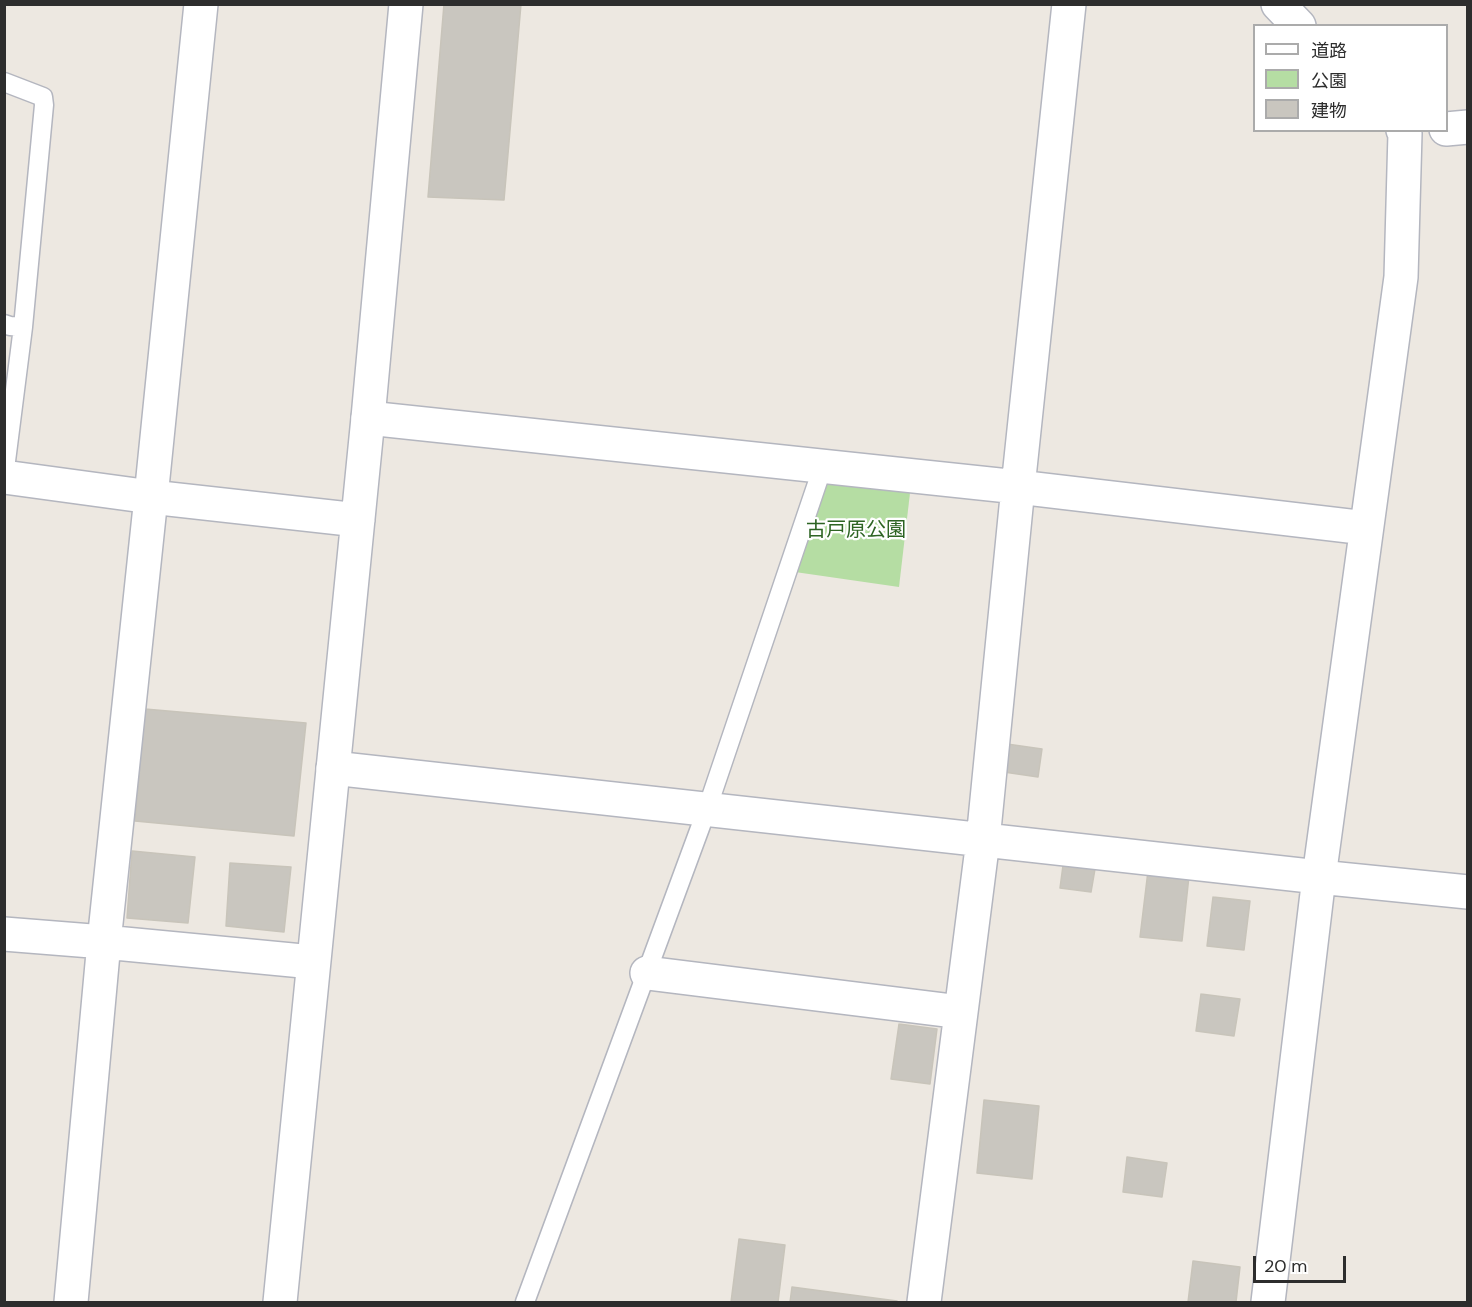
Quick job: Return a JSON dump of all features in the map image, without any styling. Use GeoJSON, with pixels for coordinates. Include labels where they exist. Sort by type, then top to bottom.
{"type":"FeatureCollection","features":[{"type":"Feature","properties":{"kind":"street"},"geometry":{"type":"LineString","coordinates":[[71,1302],[104,942],[201,4]]}},
{"type":"Feature","properties":{"kind":"street"},"geometry":{"type":"LineString","coordinates":[[280,1302],[368,418],[406,4]]}},
{"type":"Feature","properties":{"kind":"street"},"geometry":{"type":"LineString","coordinates":[[924,1302],[983,840],[1070,4]]}},
{"type":"Feature","properties":{"kind":"street"},"geometry":{"type":"LineString","coordinates":[[1278,4],[1297,24]]}},
{"type":"Feature","properties":{"kind":"street"},"geometry":{"type":"LineString","coordinates":[[1448,129],[1467,127]]}},
{"type":"Feature","properties":{"kind":"street"},"geometry":{"type":"LineString","coordinates":[[1268,1302],[1319,877],[1401,277],[1413,132]]}},
{"type":"Feature","properties":{"kind":"street"},"geometry":{"type":"LineString","coordinates":[[368,418],[1018,487],[1366,528]]}},
{"type":"Feature","properties":{"kind":"street"},"geometry":{"type":"LineString","coordinates":[[5,477],[151,497],[358,520]]}},
{"type":"Feature","properties":{"kind":"street"},"geometry":{"type":"LineString","coordinates":[[333,768],[1467,892]]}},
{"type":"Feature","properties":{"kind":"street"},"geometry":{"type":"LineString","coordinates":[[4,934],[313,962]]}},
{"type":"Feature","properties":{"kind":"street"},"geometry":{"type":"LineString","coordinates":[[647,973],[961,1012]]}},
{"type":"Feature","properties":{"kind":"lane"},"geometry":{"type":"LineString","coordinates":[[4,82],[42,97],[44,105],[23,327],[5,477]]}},
{"type":"Feature","properties":{"kind":"lane"},"geometry":{"type":"LineString","coordinates":[[4,324],[23,327]]}},
{"type":"Feature","properties":{"kind":"lane"},"geometry":{"type":"LineString","coordinates":[[525,1302],[707,809],[823,466]]}},
{"type":"Feature","properties":{"kind":"green space","name":"古戸原公園"},"geometry":{"type":"Polygon","coordinates":[[[823,466],[912,476],[899,587],[795,572],[823,466]]]}},
{"type":"Feature","properties":{"kind":"building"},"geometry":{"type":"Polygon","coordinates":[[[444,4],[521,4],[504,200],[428,197],[444,4]]]}},
{"type":"Feature","properties":{"kind":"building"},"geometry":{"type":"Polygon","coordinates":[[[145,709],[306,723],[294,836],[135,821],[145,709]]]}},
{"type":"Feature","properties":{"kind":"building"},"geometry":{"type":"Polygon","coordinates":[[[1000,743],[1042,749],[1038,777],[997,771],[1000,743]]]}},
{"type":"Feature","properties":{"kind":"building"},"geometry":{"type":"Polygon","coordinates":[[[132,851],[195,857],[188,923],[127,918],[132,851]]]}},
{"type":"Feature","properties":{"kind":"building"},"geometry":{"type":"Polygon","coordinates":[[[1064,858],[1096,863],[1091,892],[1060,888],[1064,858]]]}},
{"type":"Feature","properties":{"kind":"building"},"geometry":{"type":"Polygon","coordinates":[[[230,863],[291,867],[284,932],[226,926],[230,863]]]}},
{"type":"Feature","properties":{"kind":"building"},"geometry":{"type":"Polygon","coordinates":[[[1148,871],[1189,876],[1182,941],[1140,937],[1148,871]]]}},
{"type":"Feature","properties":{"kind":"building"},"geometry":{"type":"Polygon","coordinates":[[[1213,897],[1250,901],[1244,950],[1207,946],[1213,897]]]}},
{"type":"Feature","properties":{"kind":"building"},"geometry":{"type":"Polygon","coordinates":[[[1201,994],[1240,999],[1234,1036],[1196,1031],[1201,994]]]}},
{"type":"Feature","properties":{"kind":"building"},"geometry":{"type":"Polygon","coordinates":[[[899,1024],[937,1029],[930,1084],[891,1079],[899,1024]]]}},
{"type":"Feature","properties":{"kind":"building"},"geometry":{"type":"Polygon","coordinates":[[[984,1100],[1039,1106],[1032,1179],[977,1173],[984,1100]]]}},
{"type":"Feature","properties":{"kind":"building"},"geometry":{"type":"Polygon","coordinates":[[[1127,1157],[1167,1163],[1162,1197],[1123,1192],[1127,1157]]]}},
{"type":"Feature","properties":{"kind":"building"},"geometry":{"type":"Polygon","coordinates":[[[739,1239],[785,1245],[778,1302],[731,1302],[739,1239]]]}},
{"type":"Feature","properties":{"kind":"building"},"geometry":{"type":"Polygon","coordinates":[[[1193,1261],[1240,1267],[1236,1302],[1188,1302],[1193,1261]]]}},
{"type":"Feature","properties":{"kind":"building"},"geometry":{"type":"Polygon","coordinates":[[[792,1287],[897,1301],[897,1302],[790,1302],[792,1287]]]}}]}
